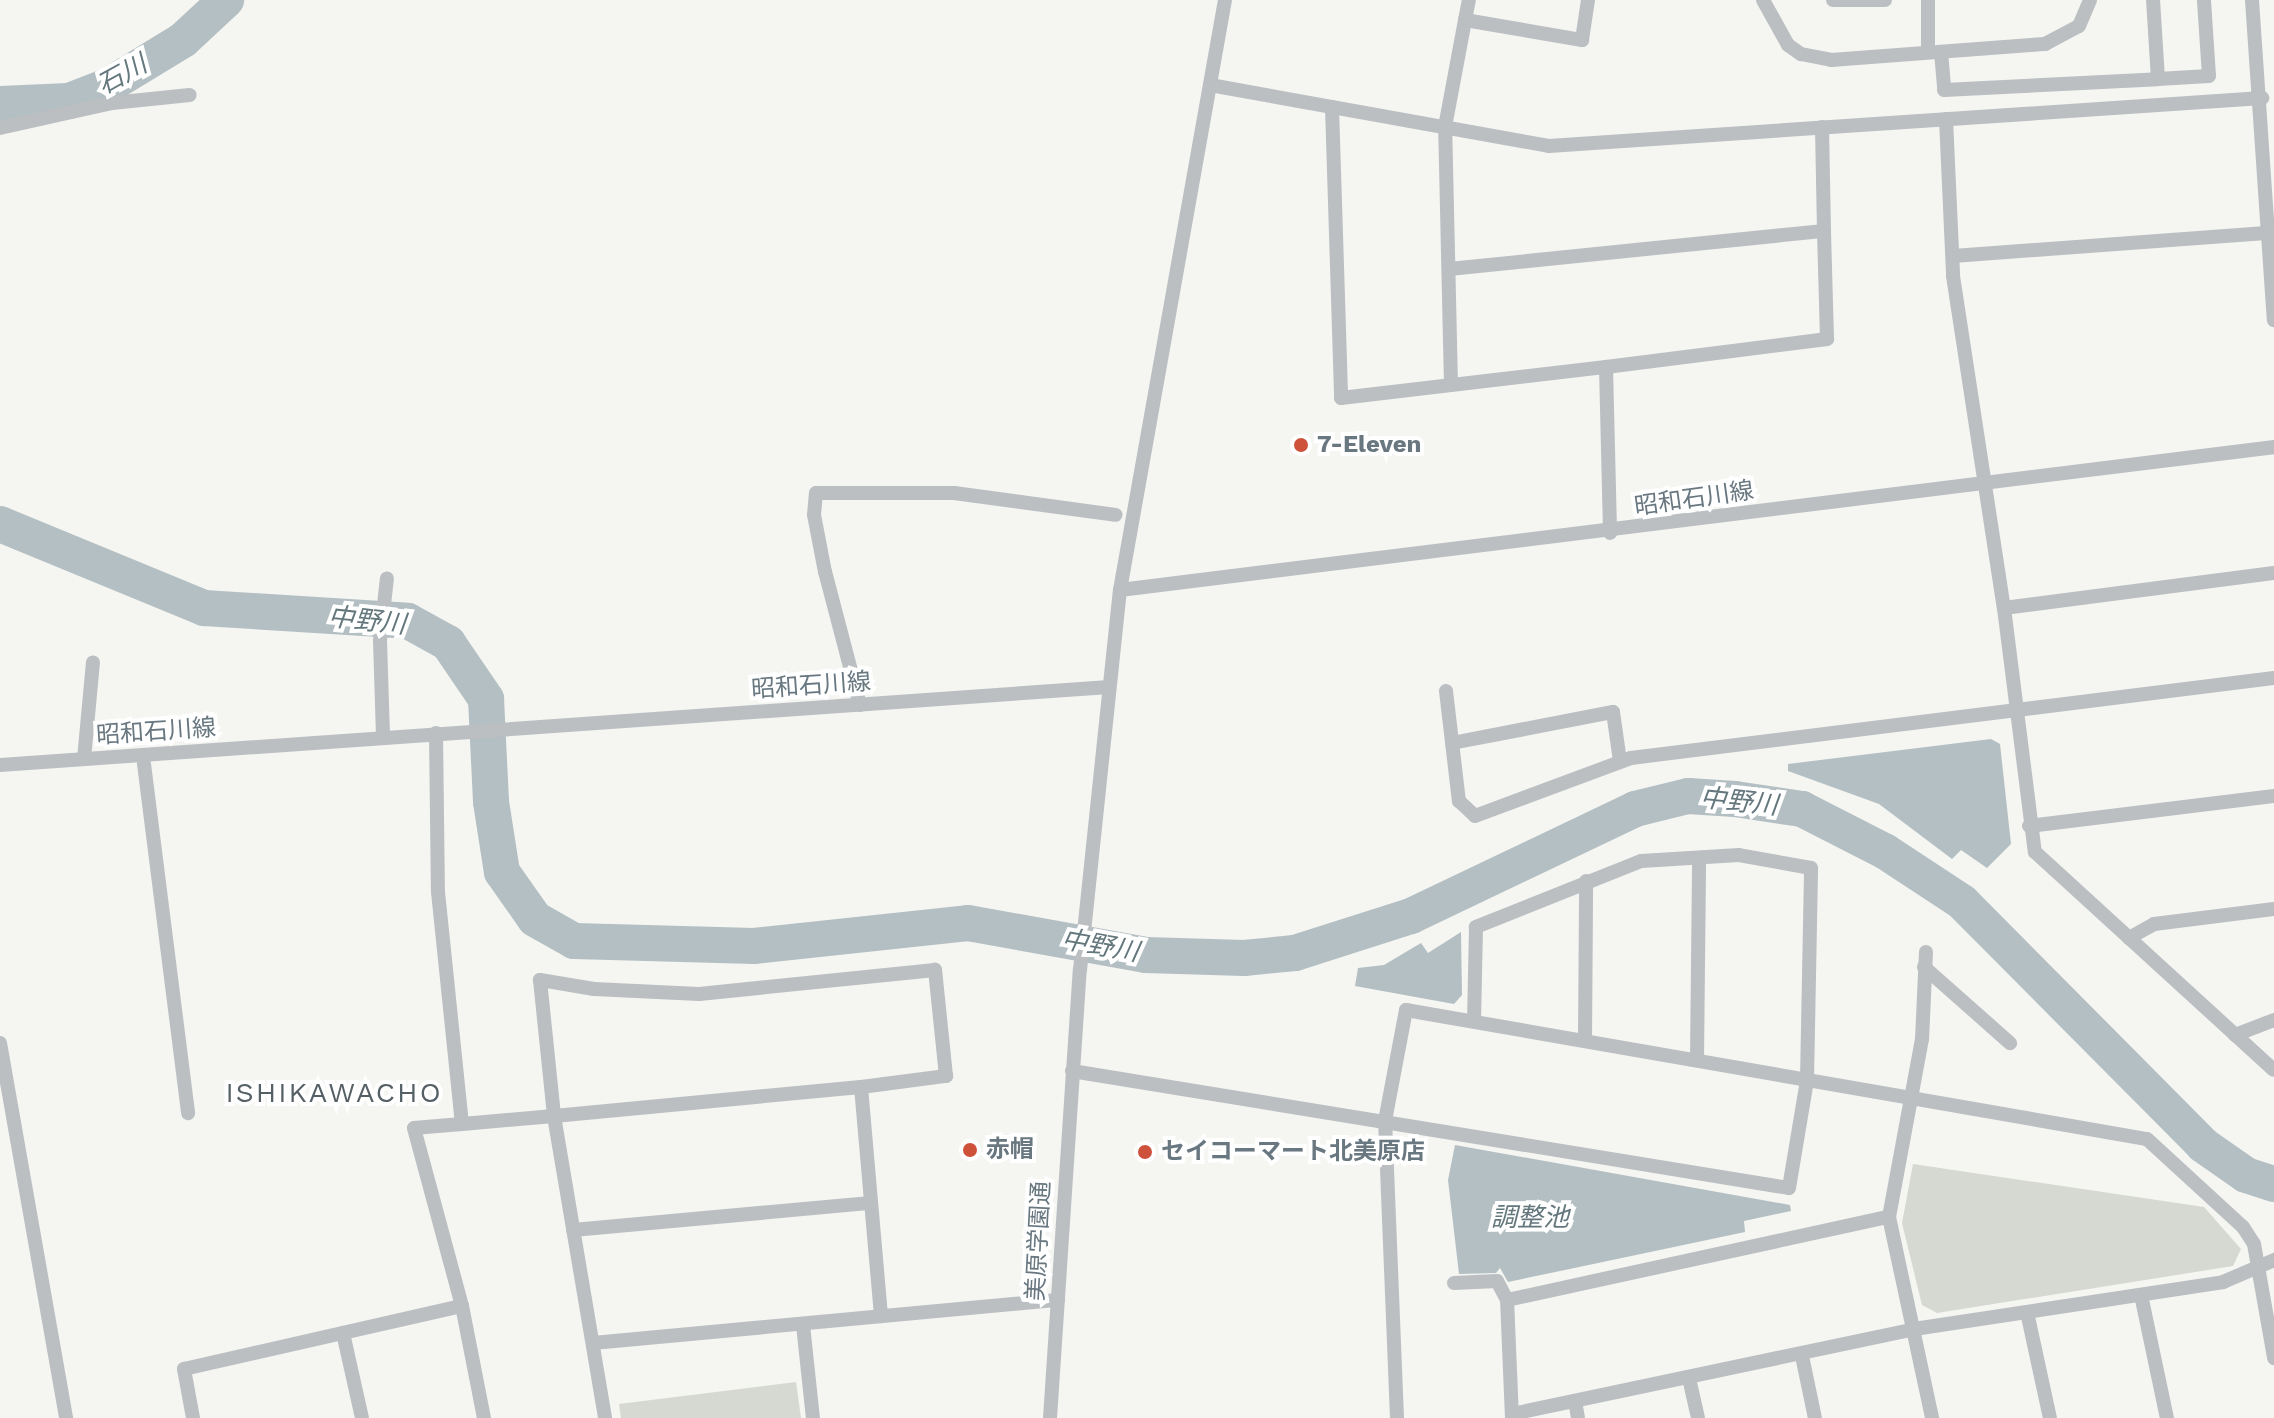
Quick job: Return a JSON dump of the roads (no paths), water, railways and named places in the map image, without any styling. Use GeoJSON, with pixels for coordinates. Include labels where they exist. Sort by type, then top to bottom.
{"type":"FeatureCollection","features":[{"type":"Feature","properties":{"kind":"street"},"geometry":{"type":"LineString","coordinates":[[1109,687],[1120,590],[1225,0]]}},
{"type":"Feature","properties":{"kind":"street"},"geometry":{"type":"LineString","coordinates":[[1451,385],[1445,127],[1469,0]]}},
{"type":"Feature","properties":{"kind":"street"},"geometry":{"type":"LineString","coordinates":[[1465,20],[1582,40],[1588,0]]}},
{"type":"Feature","properties":{"kind":"street"},"geometry":{"type":"LineString","coordinates":[[1763,0],[1779,35],[1801,54],[1831,60],[2059,39],[2079,26],[2090,0]]}},
{"type":"Feature","properties":{"kind":"street"},"geometry":{"type":"LineString","coordinates":[[1833,0],[1885,0]]}},
{"type":"Feature","properties":{"kind":"street"},"geometry":{"type":"LineString","coordinates":[[1928,0],[1944,90],[2209,76],[2204,0]]}},
{"type":"Feature","properties":{"kind":"street"},"geometry":{"type":"LineString","coordinates":[[2153,0],[2158,79]]}},
{"type":"Feature","properties":{"kind":"street"},"geometry":{"type":"LineString","coordinates":[[2252,0],[2262,98],[2274,320]]}},
{"type":"Feature","properties":{"kind":"street"},"geometry":{"type":"LineString","coordinates":[[1210,85],[1549,146],[2262,98]]}},
{"type":"Feature","properties":{"kind":"street"},"geometry":{"type":"LineString","coordinates":[[0,128],[112,103],[190,95]]}},
{"type":"Feature","properties":{"kind":"street"},"geometry":{"type":"LineString","coordinates":[[1332,107],[1341,398],[1827,339],[1822,127]]}},
{"type":"Feature","properties":{"kind":"street"},"geometry":{"type":"LineString","coordinates":[[1946,119],[1953,256],[2004,608],[2014,711],[2035,852],[2274,1070]]}},
{"type":"Feature","properties":{"kind":"street"},"geometry":{"type":"LineString","coordinates":[[1449,269],[1824,231]]}},
{"type":"Feature","properties":{"kind":"street"},"geometry":{"type":"LineString","coordinates":[[1953,256],[2269,233]]}},
{"type":"Feature","properties":{"kind":"street"},"geometry":{"type":"LineString","coordinates":[[1606,367],[1610,533]]}},
{"type":"Feature","properties":{"kind":"street","name":"昭和石川線"},"geometry":{"type":"LineString","coordinates":[[1120,590],[1610,533],[2274,447]]}},
{"type":"Feature","properties":{"kind":"street"},"geometry":{"type":"LineString","coordinates":[[860,705],[814,515],[813,498],[820,490],[954,493],[1116,515]]}},
{"type":"Feature","properties":{"kind":"street"},"geometry":{"type":"LineString","coordinates":[[2004,608],[2274,573]]}},
{"type":"Feature","properties":{"kind":"street"},"geometry":{"type":"LineString","coordinates":[[383,736],[380,641],[387,578]]}},
{"type":"Feature","properties":{"kind":"street"},"geometry":{"type":"LineString","coordinates":[[84,759],[93,662]]}},
{"type":"Feature","properties":{"kind":"street"},"geometry":{"type":"LineString","coordinates":[[1446,691],[1459,801],[1475,816],[1620,761],[2274,678]]}},
{"type":"Feature","properties":{"kind":"street","name":"昭和石川線"},"geometry":{"type":"LineString","coordinates":[[0,765],[1109,687]]}},
{"type":"Feature","properties":{"kind":"street","name":"美原学園通"},"geometry":{"type":"LineString","coordinates":[[1050,1418],[1080,970],[1109,687]]}},
{"type":"Feature","properties":{"kind":"street"},"geometry":{"type":"LineString","coordinates":[[1452,743],[1613,712],[1620,761]]}},
{"type":"Feature","properties":{"kind":"street"},"geometry":{"type":"LineString","coordinates":[[436,733],[438,892],[462,1124]]}},
{"type":"Feature","properties":{"kind":"street"},"geometry":{"type":"LineString","coordinates":[[144,764],[188,1113]]}},
{"type":"Feature","properties":{"kind":"street"},"geometry":{"type":"LineString","coordinates":[[2029,826],[2274,796]]}},
{"type":"Feature","properties":{"kind":"street"},"geometry":{"type":"LineString","coordinates":[[1072,1071],[1789,1188],[1807,1080],[1811,868],[1739,855],[1641,861],[1476,927],[1474,1021]]}},
{"type":"Feature","properties":{"kind":"street"},"geometry":{"type":"LineString","coordinates":[[1697,1060],[1699,858]]}},
{"type":"Feature","properties":{"kind":"street"},"geometry":{"type":"LineString","coordinates":[[1585,1041],[1586,881]]}},
{"type":"Feature","properties":{"kind":"street"},"geometry":{"type":"LineString","coordinates":[[2129,938],[2154,924],[2274,909]]}},
{"type":"Feature","properties":{"kind":"street"},"geometry":{"type":"LineString","coordinates":[[1932,1418],[1889,1217],[1913,1099],[1925,959],[2010,1043]]}},
{"type":"Feature","properties":{"kind":"street"},"geometry":{"type":"LineString","coordinates":[[484,1418],[462,1306],[414,1128],[554,1116],[861,1087],[946,1076],[935,970],[699,994],[594,989],[540,980],[554,1116],[605,1418]]}},
{"type":"Feature","properties":{"kind":"street"},"geometry":{"type":"LineString","coordinates":[[1397,1418],[1385,1121],[1406,1010],[2147,1139],[2243,1227],[2254,1244],[2274,1358]]}},
{"type":"Feature","properties":{"kind":"street"},"geometry":{"type":"LineString","coordinates":[[2235,1035],[2274,1020]]}},
{"type":"Feature","properties":{"kind":"street"},"geometry":{"type":"LineString","coordinates":[[0,1043],[66,1418]]}},
{"type":"Feature","properties":{"kind":"street"},"geometry":{"type":"LineString","coordinates":[[861,1087],[881,1316]]}},
{"type":"Feature","properties":{"kind":"street"},"geometry":{"type":"LineString","coordinates":[[573,1230],[871,1203]]}},
{"type":"Feature","properties":{"kind":"street"},"geometry":{"type":"LineString","coordinates":[[1507,1300],[1889,1217]]}},
{"type":"Feature","properties":{"kind":"street"},"geometry":{"type":"LineString","coordinates":[[1454,1283],[1497,1281],[1507,1300],[1512,1416],[1802,1356],[1914,1329],[2223,1282],[2274,1260]]}},
{"type":"Feature","properties":{"kind":"street"},"geometry":{"type":"LineString","coordinates":[[2141,1295],[2167,1418]]}},
{"type":"Feature","properties":{"kind":"street"},"geometry":{"type":"LineString","coordinates":[[593,1343],[1058,1300]]}},
{"type":"Feature","properties":{"kind":"street"},"geometry":{"type":"LineString","coordinates":[[193,1418],[184,1369],[462,1306]]}},
{"type":"Feature","properties":{"kind":"street"},"geometry":{"type":"LineString","coordinates":[[2027,1312],[2050,1418]]}},
{"type":"Feature","properties":{"kind":"street"},"geometry":{"type":"LineString","coordinates":[[803,1325],[813,1418]]}},
{"type":"Feature","properties":{"kind":"street"},"geometry":{"type":"LineString","coordinates":[[343,1333],[362,1418]]}},
{"type":"Feature","properties":{"kind":"street"},"geometry":{"type":"LineString","coordinates":[[1802,1356],[1815,1418]]}},
{"type":"Feature","properties":{"kind":"street"},"geometry":{"type":"LineString","coordinates":[[1689,1378],[1698,1418]]}},
{"type":"Feature","properties":{"kind":"street"},"geometry":{"type":"LineString","coordinates":[[1575,1401],[1578,1418]]}},
{"type":"Feature","properties":{"kind":"water"},"geometry":{"type":"Polygon","coordinates":[[[1991,739],[2000,744],[2011,844],[1987,868],[1961,850],[1952,859],[1879,804],[1788,771],[1788,764],[1991,739]]]}},
{"type":"Feature","properties":{"kind":"water"},"geometry":{"type":"Polygon","coordinates":[[[1461,932],[1462,995],[1454,1004],[1355,986],[1358,968],[1384,965],[1421,943],[1428,953],[1461,932]]]}},
{"type":"Feature","properties":{"kind":"water","name":"調整池"},"geometry":{"type":"Polygon","coordinates":[[[1455,1145],[1790,1205],[1791,1211],[1744,1221],[1745,1232],[1508,1282],[1500,1268],[1496,1273],[1459,1274],[1448,1180],[1455,1145]]]}},
{"type":"Feature","properties":{"kind":"waterway","name":"石川"},"geometry":{"type":"LineString","coordinates":[[0,104],[69,101],[106,87],[183,40],[226,0]]}},
{"type":"Feature","properties":{"kind":"waterway","name":"中野川"},"geometry":{"type":"LineString","coordinates":[[0,524],[204,608],[408,621],[448,643],[486,699],[491,802],[502,872],[535,919],[574,941],[754,946],[968,923],[1146,955],[1244,958],[1295,953],[1411,916],[1635,809],[1688,796],[1735,799],[1802,809],[1886,852],[1962,902],[2203,1145],[2246,1175],[2274,1184]]}},
{"type":"Feature","properties":{"kind":"place","name":"7-Eleven"},"geometry":{"type":"Point","coordinates":[1301,445]}},
{"type":"Feature","properties":{"kind":"place","name":"赤帽"},"geometry":{"type":"Point","coordinates":[970,1150]}},
{"type":"Feature","properties":{"kind":"place","name":"セイコーマート北美原店"},"geometry":{"type":"Point","coordinates":[1145,1152]}},
{"type":"Feature","properties":{"kind":"district","name":"ISHIKAWACHO"},"geometry":{"type":"Point","coordinates":[334,1093]}}]}
